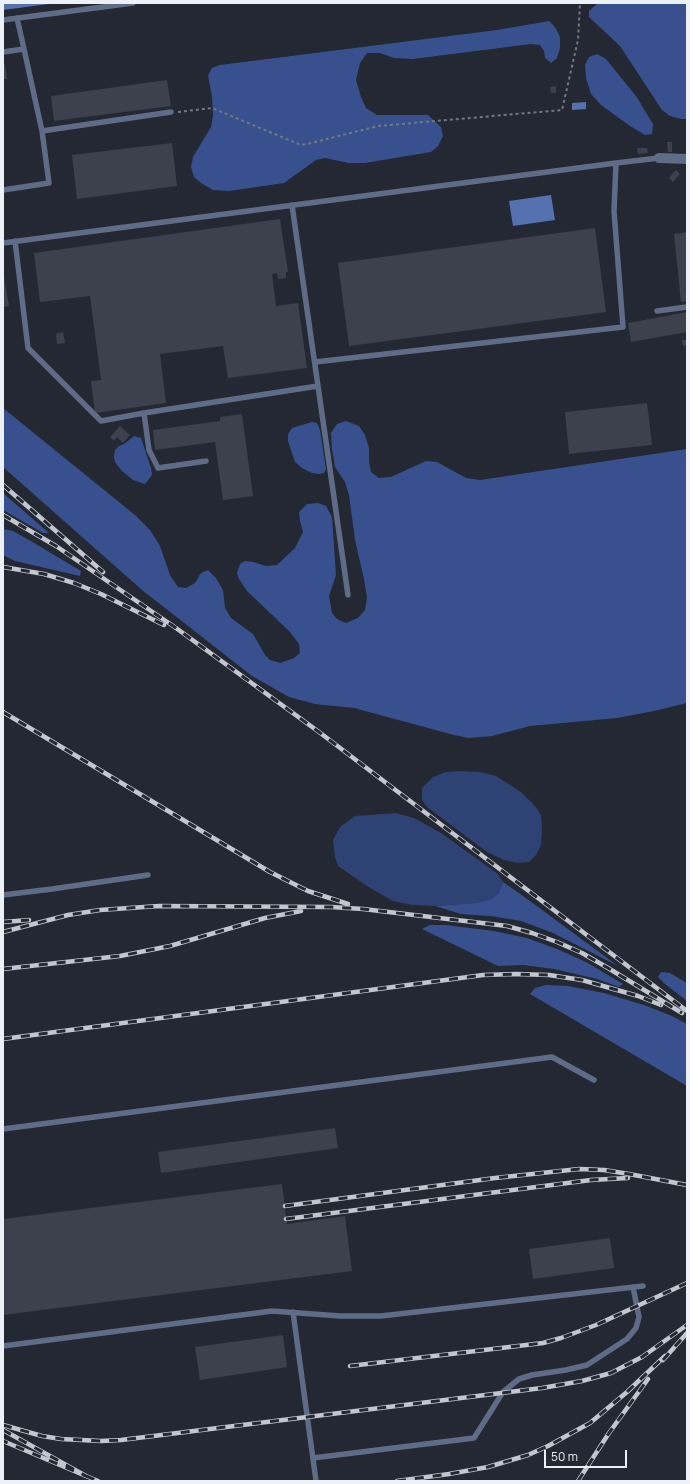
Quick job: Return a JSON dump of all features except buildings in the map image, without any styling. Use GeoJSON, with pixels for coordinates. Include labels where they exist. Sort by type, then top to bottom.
{"type":"FeatureCollection","features":[{"type":"Feature","properties":{"kind":"street"},"geometry":{"type":"LineString","coordinates":[[659,158],[687,159]]}},
{"type":"Feature","properties":{"kind":"lane"},"geometry":{"type":"LineString","coordinates":[[3,20],[133,3]]}},
{"type":"Feature","properties":{"kind":"lane"},"geometry":{"type":"LineString","coordinates":[[3,190],[49,183],[42,131],[17,18]]}},
{"type":"Feature","properties":{"kind":"lane"},"geometry":{"type":"LineString","coordinates":[[3,52],[24,50]]}},
{"type":"Feature","properties":{"kind":"lane"},"geometry":{"type":"LineString","coordinates":[[42,131],[171,112]]}},
{"type":"Feature","properties":{"kind":"lane"},"geometry":{"type":"LineString","coordinates":[[3,243],[659,158]]}},
{"type":"Feature","properties":{"kind":"lane"},"geometry":{"type":"LineString","coordinates":[[315,362],[623,327],[614,211],[616,163]]}},
{"type":"Feature","properties":{"kind":"lane"},"geometry":{"type":"LineString","coordinates":[[292,205],[348,594]]}},
{"type":"Feature","properties":{"kind":"lane"},"geometry":{"type":"LineString","coordinates":[[15,241],[28,348],[101,421],[318,386]]}},
{"type":"Feature","properties":{"kind":"lane"},"geometry":{"type":"LineString","coordinates":[[657,311],[687,307]]}},
{"type":"Feature","properties":{"kind":"lane"},"geometry":{"type":"LineString","coordinates":[[144,413],[149,450],[158,468],[206,462]]}},
{"type":"Feature","properties":{"kind":"lane"},"geometry":{"type":"LineString","coordinates":[[3,894],[52,889],[148,875]]}},
{"type":"Feature","properties":{"kind":"lane"},"geometry":{"type":"LineString","coordinates":[[3,1129],[552,1057],[594,1080]]}},
{"type":"Feature","properties":{"kind":"lane"},"geometry":{"type":"LineString","coordinates":[[3,1346],[272,1310],[340,1316],[381,1316],[644,1286]]}},
{"type":"Feature","properties":{"kind":"lane"},"geometry":{"type":"LineString","coordinates":[[313,1458],[474,1438],[503,1392],[519,1379],[532,1375],[587,1365],[627,1339],[636,1328],[639,1317],[634,1287]]}},
{"type":"Feature","properties":{"kind":"lane"},"geometry":{"type":"LineString","coordinates":[[293,1312],[316,1481]]}},
{"type":"Feature","properties":{"kind":"path"},"geometry":{"type":"LineString","coordinates":[[171,112],[212,108],[301,145],[378,126],[562,110],[578,40],[580,3]]}},
{"type":"Feature","properties":{"kind":"shaded area"},"geometry":{"type":"Polygon","coordinates":[[[3,3],[57,3],[3,10],[3,3]]]}},
{"type":"Feature","properties":{"kind":"shaded area"},"geometry":{"type":"Polygon","coordinates":[[[598,3],[687,3],[687,119],[670,116],[662,110],[620,46],[589,17],[589,11],[598,3]]]}},
{"type":"Feature","properties":{"kind":"shaded area"},"geometry":{"type":"Polygon","coordinates":[[[549,21],[555,27],[560,37],[560,48],[557,58],[551,63],[545,58],[544,51],[540,45],[531,44],[413,59],[394,58],[380,53],[367,53],[360,63],[356,80],[366,108],[377,115],[428,115],[441,127],[443,136],[438,146],[431,152],[365,163],[349,163],[325,158],[316,160],[284,183],[229,191],[213,190],[194,177],[191,167],[193,157],[211,127],[213,115],[212,97],[208,75],[212,68],[220,65],[497,30],[549,21]]]}},
{"type":"Feature","properties":{"kind":"shaded area"},"geometry":{"type":"Polygon","coordinates":[[[597,54],[606,59],[636,96],[653,124],[652,134],[645,135],[630,126],[601,105],[591,94],[586,78],[585,65],[589,57],[597,54]]]}},
{"type":"Feature","properties":{"kind":"shaded area"},"geometry":{"type":"Polygon","coordinates":[[[586,102],[586,109],[572,110],[572,103],[586,102]]]}},
{"type":"Feature","properties":{"kind":"shaded area"},"geometry":{"type":"Polygon","coordinates":[[[551,195],[555,220],[513,226],[509,201],[551,195]]]}},
{"type":"Feature","properties":{"kind":"shaded area"},"geometry":{"type":"Polygon","coordinates":[[[3,408],[135,515],[150,530],[160,546],[170,575],[178,587],[186,588],[195,583],[201,573],[208,570],[216,578],[223,590],[225,608],[231,618],[253,634],[265,655],[270,660],[280,663],[294,658],[300,653],[299,644],[290,632],[247,591],[237,573],[240,564],[245,561],[266,566],[277,565],[295,548],[303,532],[299,512],[307,504],[318,503],[326,506],[332,517],[336,575],[329,596],[332,613],[337,619],[346,623],[358,618],[365,610],[367,597],[355,540],[349,495],[345,482],[335,467],[332,449],[331,433],[337,424],[346,421],[359,426],[365,435],[369,448],[371,472],[379,478],[391,477],[426,461],[437,462],[466,478],[480,480],[687,449],[687,703],[617,718],[530,726],[492,736],[469,738],[354,708],[315,704],[289,697],[252,676],[142,590],[3,467],[3,408]]]}},
{"type":"Feature","properties":{"kind":"shaded area"},"geometry":{"type":"Polygon","coordinates":[[[312,422],[317,423],[320,430],[326,469],[324,473],[319,474],[312,473],[302,468],[295,462],[288,441],[288,434],[292,428],[312,422]]]}},
{"type":"Feature","properties":{"kind":"shaded area"},"geometry":{"type":"Polygon","coordinates":[[[134,436],[141,438],[151,468],[152,475],[145,484],[133,480],[122,471],[115,462],[115,450],[134,436]]]}},
{"type":"Feature","properties":{"kind":"shaded area"},"geometry":{"type":"Polygon","coordinates":[[[3,493],[49,533],[43,533],[3,510],[3,493]]]}},
{"type":"Feature","properties":{"kind":"shaded area"},"geometry":{"type":"Polygon","coordinates":[[[3,529],[13,531],[81,571],[80,576],[15,561],[3,555],[3,529]]]}},
{"type":"Feature","properties":{"kind":"shaded area"},"geometry":{"type":"Polygon","coordinates":[[[446,772],[480,772],[496,776],[521,792],[535,806],[541,815],[541,845],[536,855],[529,862],[518,863],[504,860],[487,852],[427,807],[422,800],[422,788],[433,777],[446,772]]]}},
{"type":"Feature","properties":{"kind":"shaded area"},"geometry":{"type":"Polygon","coordinates":[[[396,813],[414,818],[441,833],[498,874],[503,882],[499,893],[491,899],[476,903],[435,906],[412,905],[393,901],[370,888],[338,866],[335,857],[333,840],[340,827],[355,816],[396,813]]]}},
{"type":"Feature","properties":{"kind":"shaded area"},"geometry":{"type":"Polygon","coordinates":[[[503,882],[618,966],[553,933],[521,921],[491,916],[461,914],[435,906],[476,903],[491,899],[499,893],[503,882]]]}},
{"type":"Feature","properties":{"kind":"shaded area"},"geometry":{"type":"Polygon","coordinates":[[[430,925],[446,925],[494,931],[527,938],[586,962],[623,984],[619,987],[597,979],[554,969],[523,965],[498,966],[422,929],[430,925]]]}},
{"type":"Feature","properties":{"kind":"shaded area"},"geometry":{"type":"Polygon","coordinates":[[[661,972],[670,973],[687,983],[687,1001],[658,977],[661,972]]]}},
{"type":"Feature","properties":{"kind":"shaded area"},"geometry":{"type":"Polygon","coordinates":[[[546,985],[568,986],[604,993],[644,1005],[672,1016],[687,1024],[687,1086],[530,994],[535,988],[546,985]]]}},
{"type":"Feature","properties":{"kind":"railway"},"geometry":{"type":"LineString","coordinates":[[3,485],[103,572]]}},
{"type":"Feature","properties":{"kind":"railway"},"geometry":{"type":"LineString","coordinates":[[3,515],[56,546],[176,628],[319,732],[687,1011]]}},
{"type":"Feature","properties":{"kind":"railway"},"geometry":{"type":"LineString","coordinates":[[3,567],[44,574],[74,583],[101,594],[164,625]]}},
{"type":"Feature","properties":{"kind":"railway"},"geometry":{"type":"LineString","coordinates":[[3,712],[270,872],[308,891],[348,904]]}},
{"type":"Feature","properties":{"kind":"railway"},"geometry":{"type":"LineString","coordinates":[[3,932],[68,915],[100,910],[159,906],[331,907],[363,909],[482,923],[507,926],[532,933],[582,953],[682,1013]]}},
{"type":"Feature","properties":{"kind":"railway"},"geometry":{"type":"LineString","coordinates":[[3,969],[120,956],[170,946],[265,918],[301,911]]}},
{"type":"Feature","properties":{"kind":"railway"},"geometry":{"type":"LineString","coordinates":[[3,922],[29,920]]}},
{"type":"Feature","properties":{"kind":"railway"},"geometry":{"type":"LineString","coordinates":[[3,1039],[483,975],[549,975],[582,980],[638,996],[661,1005]]}},
{"type":"Feature","properties":{"kind":"railway"},"geometry":{"type":"LineString","coordinates":[[285,1206],[495,1178],[579,1169],[604,1170],[687,1185]]}},
{"type":"Feature","properties":{"kind":"railway"},"geometry":{"type":"LineString","coordinates":[[286,1219],[591,1180],[628,1178]]}},
{"type":"Feature","properties":{"kind":"railway"},"geometry":{"type":"LineString","coordinates":[[350,1366],[543,1343],[596,1325],[687,1283]]}},
{"type":"Feature","properties":{"kind":"railway"},"geometry":{"type":"LineString","coordinates":[[3,1425],[42,1436],[61,1439],[101,1441],[121,1440],[542,1388],[582,1381],[611,1373],[642,1357],[687,1325]]}},
{"type":"Feature","properties":{"kind":"railway"},"geometry":{"type":"LineString","coordinates":[[663,1360],[687,1333]]}},
{"type":"Feature","properties":{"kind":"railway"},"geometry":{"type":"LineString","coordinates":[[397,1481],[488,1467],[528,1455],[548,1446],[590,1423],[627,1392],[665,1356]]}},
{"type":"Feature","properties":{"kind":"railway"},"geometry":{"type":"LineString","coordinates":[[578,1481],[609,1433],[648,1379]]}},
{"type":"Feature","properties":{"kind":"railway"},"geometry":{"type":"LineString","coordinates":[[3,1430],[86,1476],[3,1441]]}},
{"type":"Feature","properties":{"kind":"railway"},"geometry":{"type":"LineString","coordinates":[[86,1476],[98,1481]]}}]}
